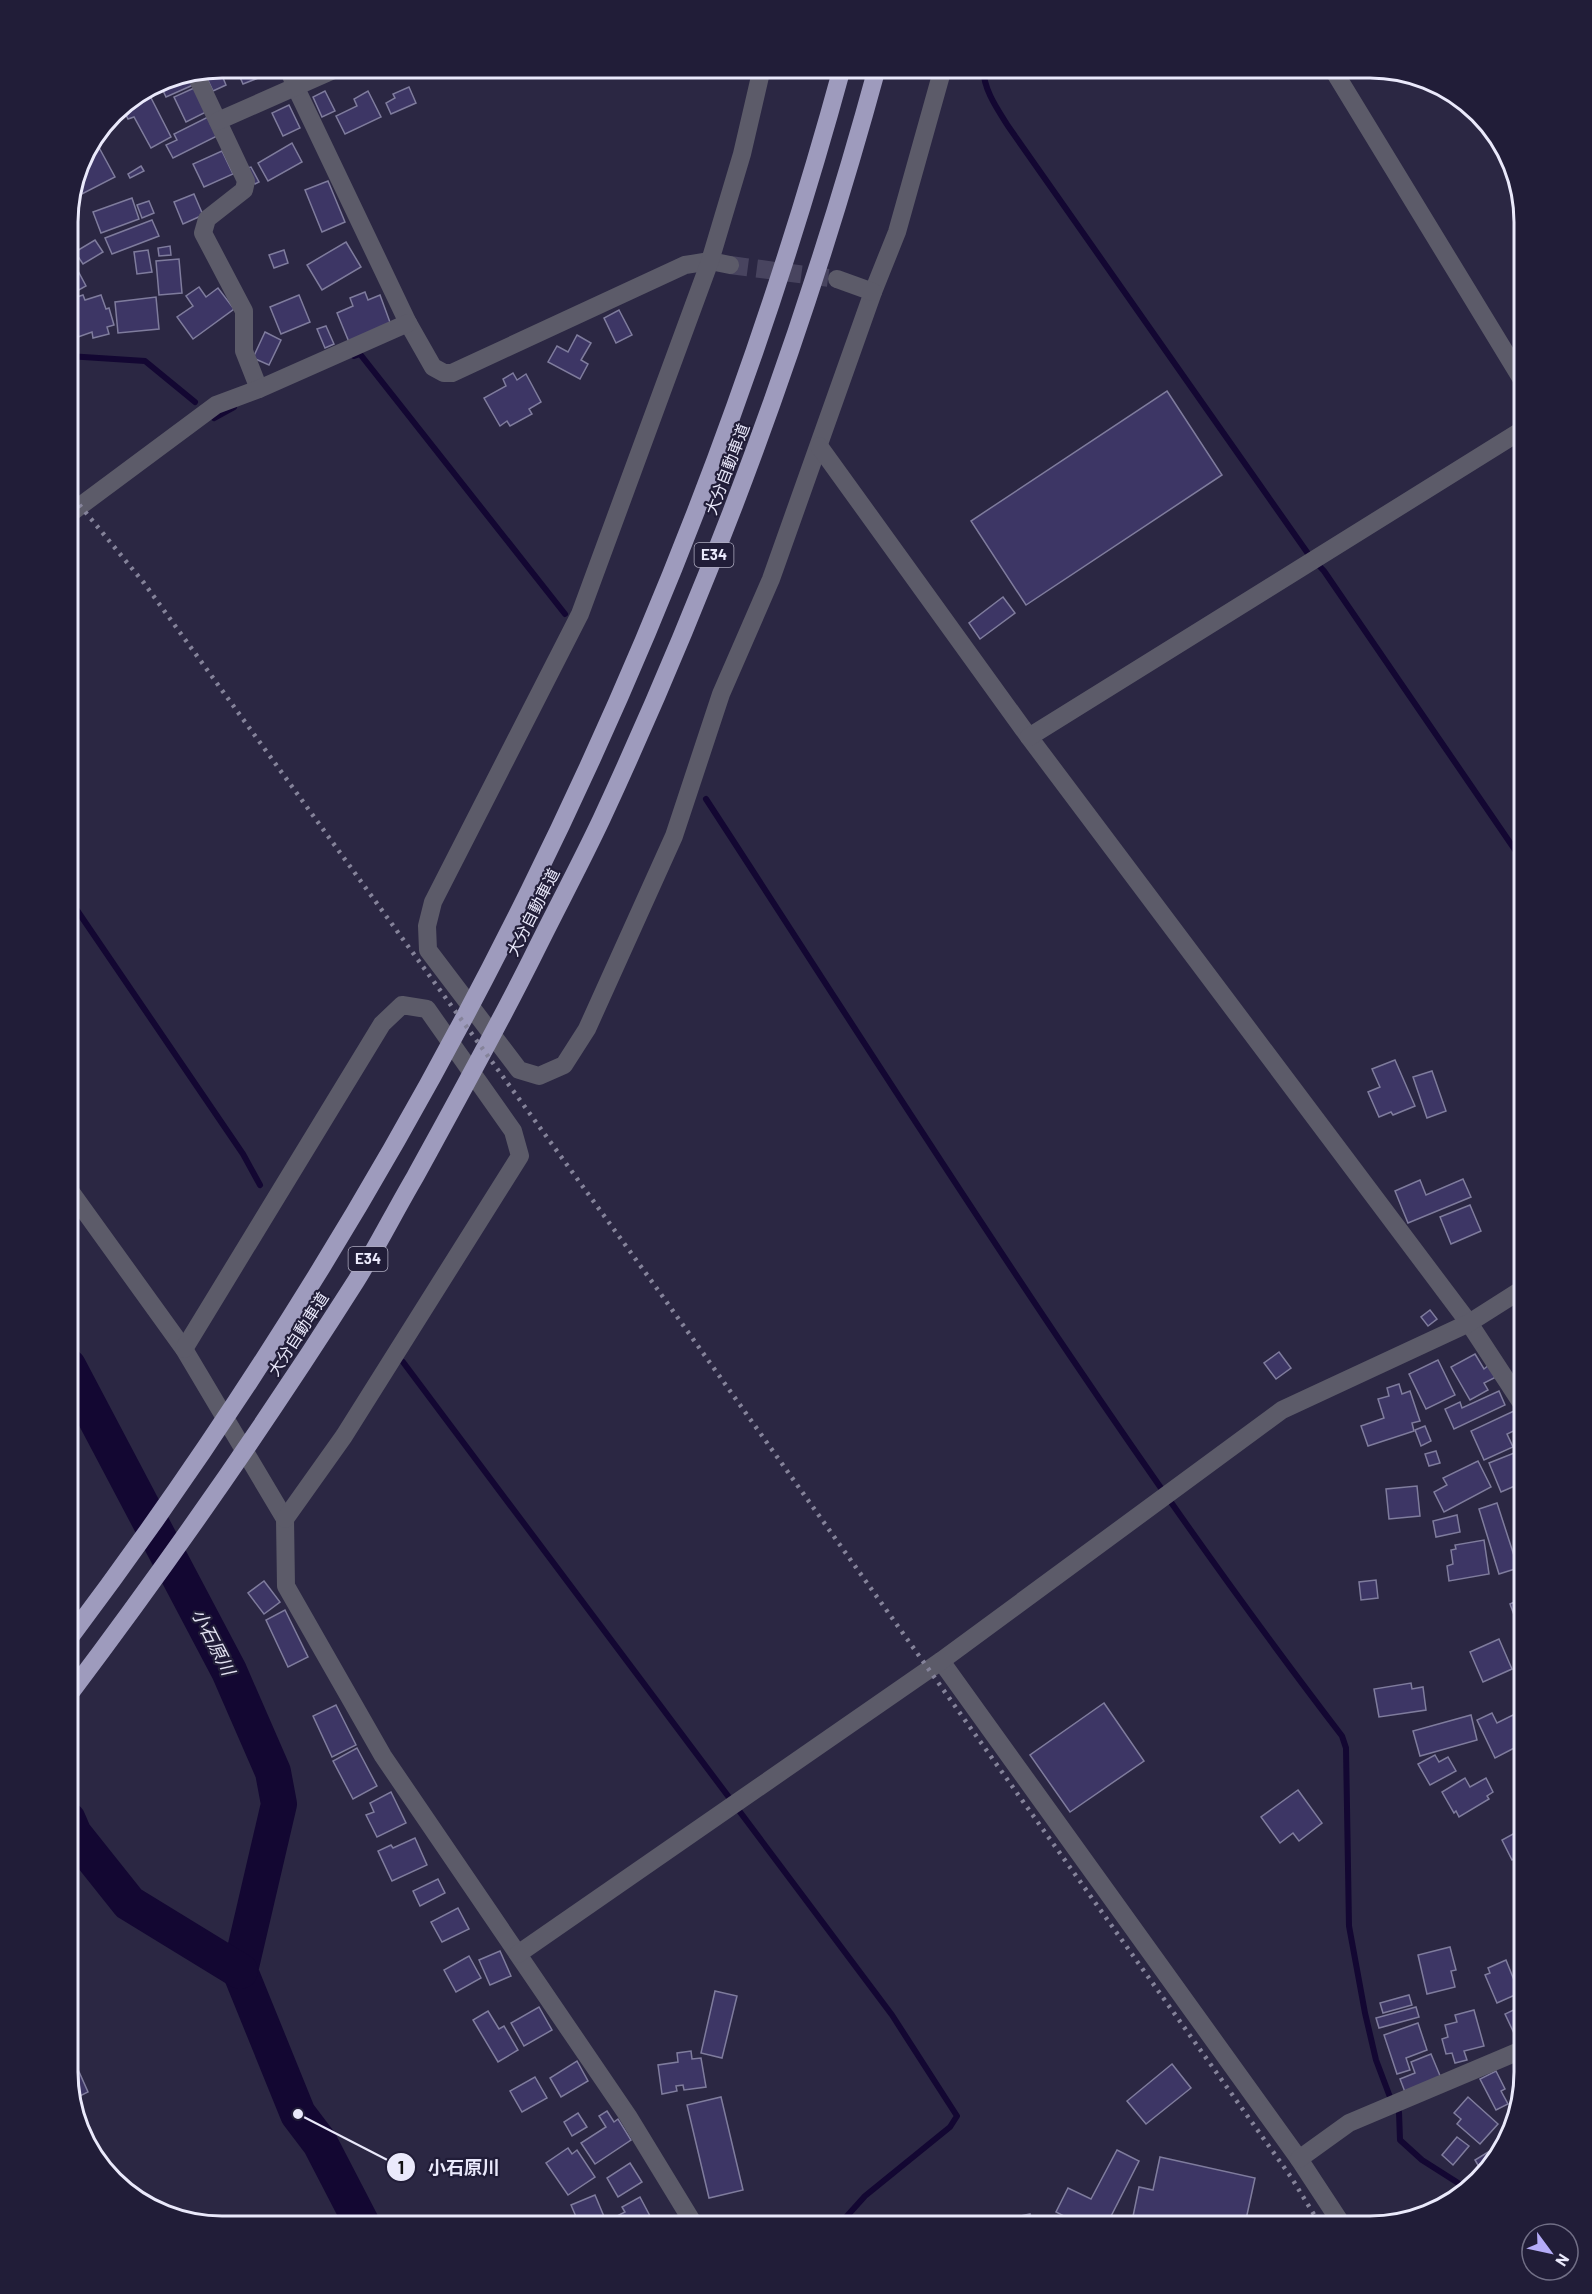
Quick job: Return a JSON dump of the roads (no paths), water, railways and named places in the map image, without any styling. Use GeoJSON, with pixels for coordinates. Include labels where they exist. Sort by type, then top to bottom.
{"type":"FeatureCollection","features":[{"type":"Feature","properties":{"kind":"highway","name":"大分自動車道"},"geometry":{"type":"LineString","coordinates":[[78,1626],[237,1402],[342,1236],[446,1052],[572,805],[644,639],[708,479],[789,249],[839,78]]}},
{"type":"Feature","properties":{"kind":"highway","name":"大分自動車道"},"geometry":{"type":"LineString","coordinates":[[78,1683],[156,1580],[258,1431],[359,1277],[500,1022],[601,820],[675,653],[740,494],[821,259],[875,78]]}},
{"type":"Feature","properties":{"kind":"street"},"geometry":{"type":"LineString","coordinates":[[292,78],[408,323],[433,367],[444,373],[452,373],[685,265],[710,261],[730,265]]}},
{"type":"Feature","properties":{"kind":"street"},"geometry":{"type":"LineString","coordinates":[[218,121],[317,78]]}},
{"type":"Feature","properties":{"kind":"street"},"geometry":{"type":"LineString","coordinates":[[760,78],[742,154],[710,261],[580,614],[433,902],[428,926],[428,950],[519,1070],[539,1076],[564,1065],[587,1029],[674,836],[721,694],[771,579],[873,292],[897,232],[940,78]]}},
{"type":"Feature","properties":{"kind":"street"},"geometry":{"type":"LineString","coordinates":[[1338,78],[1514,367]]}},
{"type":"Feature","properties":{"kind":"street"},"geometry":{"type":"LineString","coordinates":[[198,80],[246,181],[244,190],[207,219],[203,233],[244,311],[244,351],[260,389]]}},
{"type":"Feature","properties":{"kind":"street"},"geometry":{"type":"LineString","coordinates":[[837,279],[873,292]]}},
{"type":"Feature","properties":{"kind":"street"},"geometry":{"type":"LineString","coordinates":[[78,508],[216,405],[260,389],[408,323]]}},
{"type":"Feature","properties":{"kind":"street"},"geometry":{"type":"LineString","coordinates":[[1029,737],[1514,435]]}},
{"type":"Feature","properties":{"kind":"street"},"geometry":{"type":"LineString","coordinates":[[819,446],[1029,737],[1469,1323],[1514,1392]]}},
{"type":"Feature","properties":{"kind":"street"},"geometry":{"type":"LineString","coordinates":[[184,1349],[382,1024],[402,1005],[427,1009],[513,1131],[520,1156],[344,1436],[285,1519]]}},
{"type":"Feature","properties":{"kind":"street"},"geometry":{"type":"LineString","coordinates":[[78,1202],[184,1349],[285,1519],[285,1586],[383,1756],[628,2116],[689,2216]]}},
{"type":"Feature","properties":{"kind":"street"},"geometry":{"type":"LineString","coordinates":[[518,1954],[941,1661],[1282,1410],[1469,1323],[1514,1294]]}},
{"type":"Feature","properties":{"kind":"street"},"geometry":{"type":"LineString","coordinates":[[941,1661],[1299,2159],[1336,2216]]}},
{"type":"Feature","properties":{"kind":"street"},"geometry":{"type":"LineString","coordinates":[[1299,2159],[1349,2123],[1514,2053]]}},
{"type":"Feature","properties":{"kind":"waterway"},"geometry":{"type":"LineString","coordinates":[[985,78],[988,91],[1008,126],[1309,555],[1324,571],[1514,848]]}},
{"type":"Feature","properties":{"kind":"waterway"},"geometry":{"type":"LineString","coordinates":[[354,356],[360,354],[565,614]]}},
{"type":"Feature","properties":{"kind":"waterway"},"geometry":{"type":"LineString","coordinates":[[78,357],[145,361],[195,402]]}},
{"type":"Feature","properties":{"kind":"waterway"},"geometry":{"type":"LineString","coordinates":[[214,418],[234,407]]}},
{"type":"Feature","properties":{"kind":"waterway"},"geometry":{"type":"LineString","coordinates":[[706,799],[937,1155],[1094,1391],[1257,1623],[1342,1736],[1346,1748],[1349,1926],[1376,2060],[1390,2097],[1399,2112],[1400,2140],[1422,2160],[1460,2184]]}},
{"type":"Feature","properties":{"kind":"waterway"},"geometry":{"type":"LineString","coordinates":[[78,912],[243,1154],[260,1185]]}},
{"type":"Feature","properties":{"kind":"waterway"},"geometry":{"type":"LineString","coordinates":[[403,1362],[892,2015],[957,2116],[950,2127],[865,2196],[847,2216]]}},
{"type":"Feature","properties":{"kind":"waterway","name":"小石原川"},"geometry":{"type":"LineString","coordinates":[[78,1385],[229,1671],[273,1772],[279,1804],[240,1971],[298,2114],[320,2143],[358,2216]]}},
{"type":"Feature","properties":{"kind":"waterway","name":"小石原川"},"geometry":{"type":"LineString","coordinates":[[78,1839],[129,1903],[240,1971]]}},
{"type":"Feature","properties":{"kind":"tunnel"},"geometry":{"type":"LineString","coordinates":[[730,265],[837,279]]}},
{"type":"Feature","properties":{"kind":"railway"},"geometry":{"type":"LineString","coordinates":[[78,503],[144,583],[658,1290],[1291,2177],[1315,2216]]}},
{"type":"Feature","properties":{"kind":"place","name":"小石原川"},"geometry":{"type":"Point","coordinates":[298,2114]}}]}
